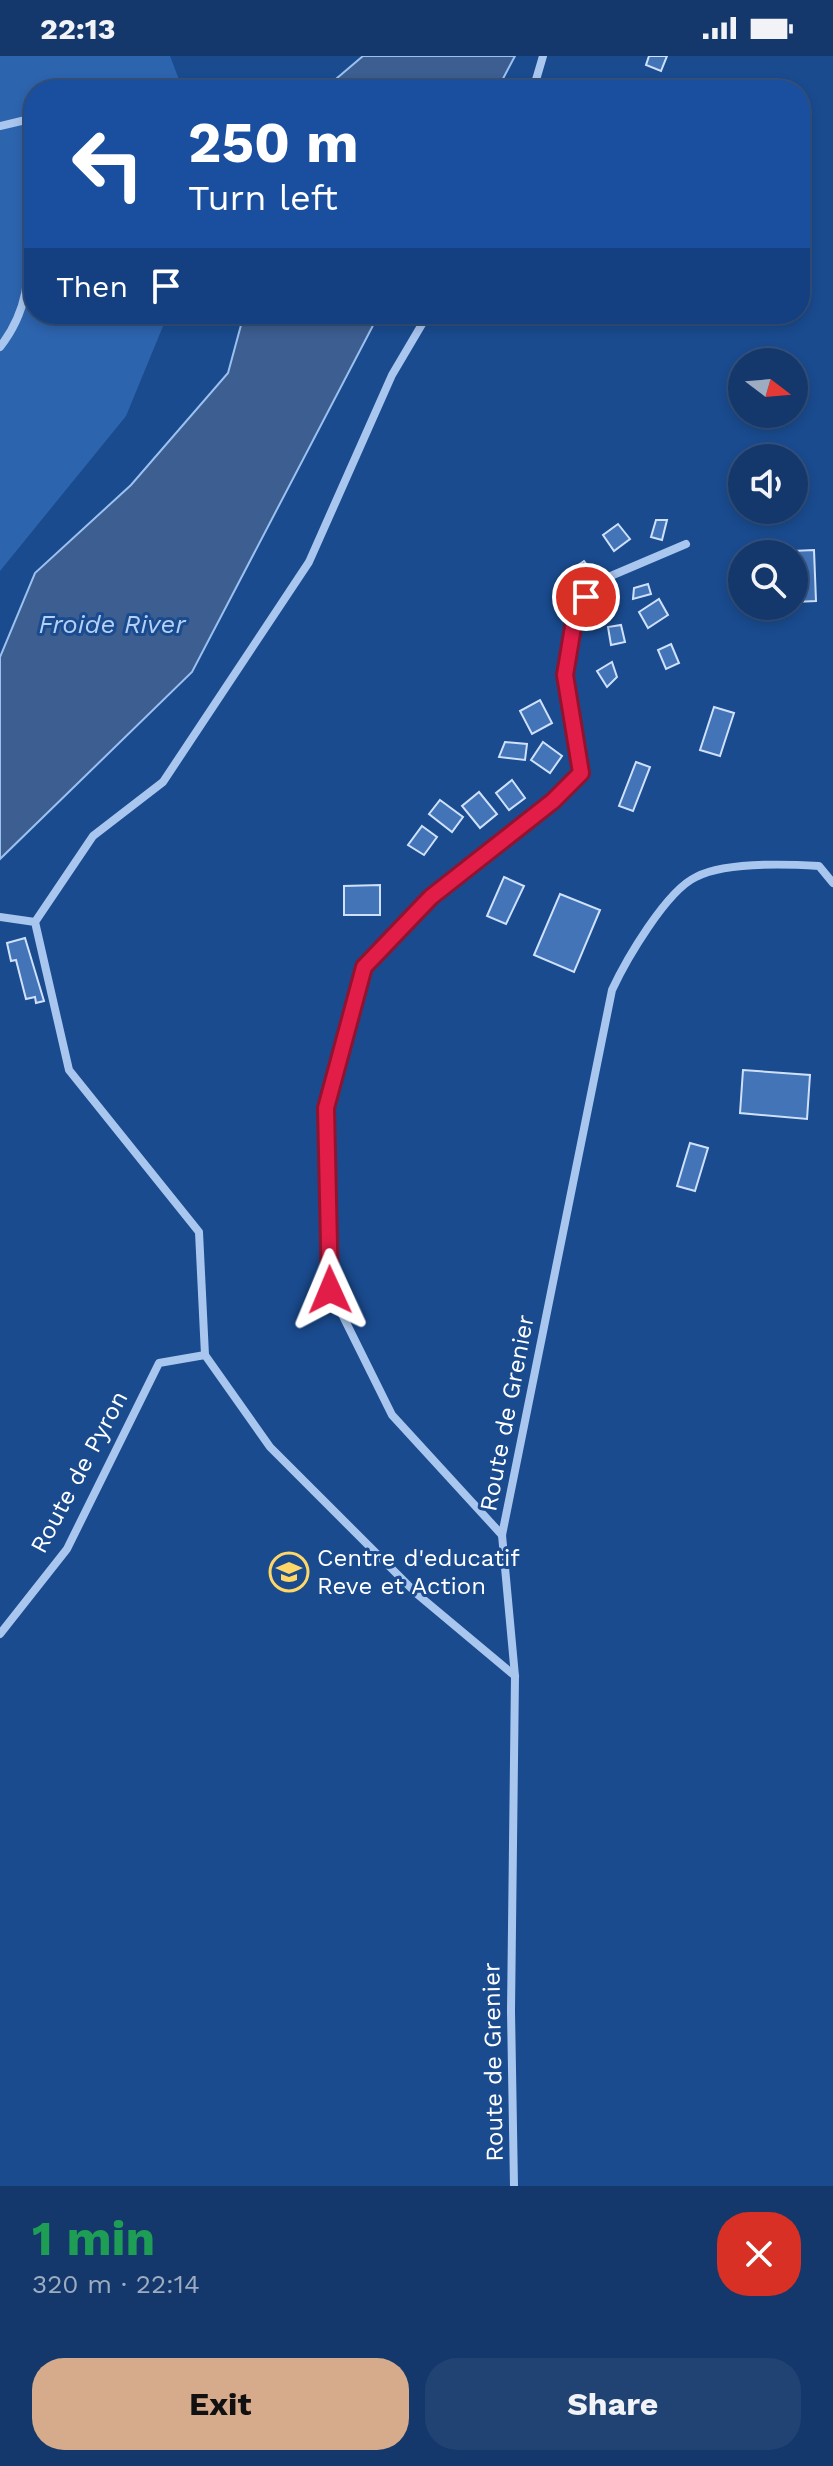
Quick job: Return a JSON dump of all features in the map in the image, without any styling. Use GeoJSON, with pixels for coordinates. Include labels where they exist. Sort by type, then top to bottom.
{"type":"FeatureCollection","features":[{"type":"Feature","properties":{"kind":"street"},"geometry":{"type":"LineString","coordinates":[[536,80],[543,56]]}},
{"type":"Feature","properties":{"kind":"street"},"geometry":{"type":"LineString","coordinates":[[0,126],[24,120]]}},
{"type":"Feature","properties":{"kind":"street"},"geometry":{"type":"LineString","coordinates":[[0,347],[14,329],[24,298]]}},
{"type":"Feature","properties":{"kind":"street"},"geometry":{"type":"LineString","coordinates":[[422,324],[392,375],[309,562],[163,782],[93,836],[35,922],[69,1070],[199,1232],[205,1355],[270,1447],[417,1594],[515,1676]]}},
{"type":"Feature","properties":{"kind":"street"},"geometry":{"type":"LineString","coordinates":[[502,1535],[392,1415],[330,1290],[326,1108],[364,967],[431,897],[553,801],[581,773],[565,675],[573,627],[586,597],[607,576],[686,544]]}},
{"type":"Feature","properties":{"kind":"street","name":"Route de Grenier"},"geometry":{"type":"LineString","coordinates":[[514,2186],[511,2011],[515,1676],[502,1535],[612,990],[627,958],[680,889],[697,876],[790,864],[819,866],[833,883]]}},
{"type":"Feature","properties":{"kind":"street"},"geometry":{"type":"LineString","coordinates":[[0,917],[35,922]]}},
{"type":"Feature","properties":{"kind":"street","name":"Route de Pyron"},"geometry":{"type":"LineString","coordinates":[[0,1634],[67,1549],[159,1363],[205,1355]]}},
{"type":"Feature","properties":{"kind":"shaded area"},"geometry":{"type":"Polygon","coordinates":[[[0,56],[170,56],[179,80],[24,80],[24,324],[164,324],[126,416],[0,571],[0,56]]]}},
{"type":"Feature","properties":{"kind":"water"},"geometry":{"type":"Polygon","coordinates":[[[363,56],[515,56],[502,80],[335,80],[363,56]]]}},
{"type":"Feature","properties":{"kind":"water","name":"Froide River"},"geometry":{"type":"Polygon","coordinates":[[[241,324],[374,324],[192,672],[0,859],[0,657],[35,573],[131,485],[228,373],[241,324]]]}},
{"type":"Feature","properties":{"kind":"building"},"geometry":{"type":"Polygon","coordinates":[[[649,56],[667,56],[661,71],[646,65],[649,56]]]}},
{"type":"Feature","properties":{"kind":"building"},"geometry":{"type":"Polygon","coordinates":[[[656,520],[667,520],[662,540],[651,537],[656,520]]]}},
{"type":"Feature","properties":{"kind":"building"},"geometry":{"type":"Polygon","coordinates":[[[618,524],[630,539],[614,551],[603,535],[618,524]]]}},
{"type":"Feature","properties":{"kind":"building"},"geometry":{"type":"Polygon","coordinates":[[[808,550],[814,550],[816,601],[808,601],[808,550]]]}},
{"type":"Feature","properties":{"kind":"building"},"geometry":{"type":"Polygon","coordinates":[[[584,561],[592,571],[571,586],[563,576],[584,561]]]}},
{"type":"Feature","properties":{"kind":"building"},"geometry":{"type":"Polygon","coordinates":[[[648,584],[651,594],[633,599],[634,588],[648,584]]]}},
{"type":"Feature","properties":{"kind":"building"},"geometry":{"type":"Polygon","coordinates":[[[659,599],[668,615],[648,628],[639,612],[659,599]]]}},
{"type":"Feature","properties":{"kind":"building"},"geometry":{"type":"Polygon","coordinates":[[[621,625],[625,642],[611,645],[608,627],[621,625]]]}},
{"type":"Feature","properties":{"kind":"building"},"geometry":{"type":"Polygon","coordinates":[[[671,644],[679,663],[666,669],[658,650],[671,644]]]}},
{"type":"Feature","properties":{"kind":"building"},"geometry":{"type":"Polygon","coordinates":[[[612,662],[617,677],[607,687],[597,671],[612,662]]]}},
{"type":"Feature","properties":{"kind":"building"},"geometry":{"type":"Polygon","coordinates":[[[540,700],[552,723],[532,734],[520,711],[540,700]]]}},
{"type":"Feature","properties":{"kind":"building"},"geometry":{"type":"Polygon","coordinates":[[[714,707],[734,713],[720,756],[700,750],[714,707]]]}},
{"type":"Feature","properties":{"kind":"building"},"geometry":{"type":"Polygon","coordinates":[[[505,742],[527,744],[525,760],[499,757],[505,742]]]}},
{"type":"Feature","properties":{"kind":"building"},"geometry":{"type":"Polygon","coordinates":[[[543,742],[562,756],[550,773],[531,760],[543,742]]]}},
{"type":"Feature","properties":{"kind":"building"},"geometry":{"type":"Polygon","coordinates":[[[636,762],[650,767],[633,811],[619,806],[636,762]]]}},
{"type":"Feature","properties":{"kind":"building"},"geometry":{"type":"Polygon","coordinates":[[[512,780],[525,798],[509,810],[496,793],[512,780]]]}},
{"type":"Feature","properties":{"kind":"building"},"geometry":{"type":"Polygon","coordinates":[[[479,792],[497,814],[480,828],[462,806],[479,792]]]}},
{"type":"Feature","properties":{"kind":"building"},"geometry":{"type":"Polygon","coordinates":[[[440,800],[463,817],[452,832],[429,814],[440,800]]]}},
{"type":"Feature","properties":{"kind":"building"},"geometry":{"type":"Polygon","coordinates":[[[422,826],[437,837],[424,855],[408,845],[422,826]]]}},
{"type":"Feature","properties":{"kind":"building"},"geometry":{"type":"Polygon","coordinates":[[[504,877],[524,886],[506,924],[487,916],[504,877]]]}},
{"type":"Feature","properties":{"kind":"building"},"geometry":{"type":"Polygon","coordinates":[[[380,885],[380,915],[344,915],[344,886],[380,885]]]}},
{"type":"Feature","properties":{"kind":"building"},"geometry":{"type":"Polygon","coordinates":[[[560,894],[600,910],[574,972],[534,955],[560,894]]]}},
{"type":"Feature","properties":{"kind":"building"},"geometry":{"type":"Polygon","coordinates":[[[25,938],[44,1001],[36,1003],[35,997],[26,999],[16,960],[11,961],[7,943],[25,938]]]}},
{"type":"Feature","properties":{"kind":"building"},"geometry":{"type":"Polygon","coordinates":[[[743,1070],[810,1075],[807,1119],[740,1113],[743,1070]]]}},
{"type":"Feature","properties":{"kind":"building"},"geometry":{"type":"Polygon","coordinates":[[[690,1143],[708,1148],[695,1191],[677,1186],[690,1143]]]}},
{"type":"Feature","properties":{"kind":"place","name":"Centre d'educatif Reve et Action"},"geometry":{"type":"Point","coordinates":[289,1572]}},
{"type":"Feature","properties":{"kind":"route"},"geometry":{"type":"LineString","coordinates":[[330,1290],[326,1108],[364,967],[431,897],[553,801],[581,773],[581,757],[565,675],[573,627],[586,597]]}}]}
